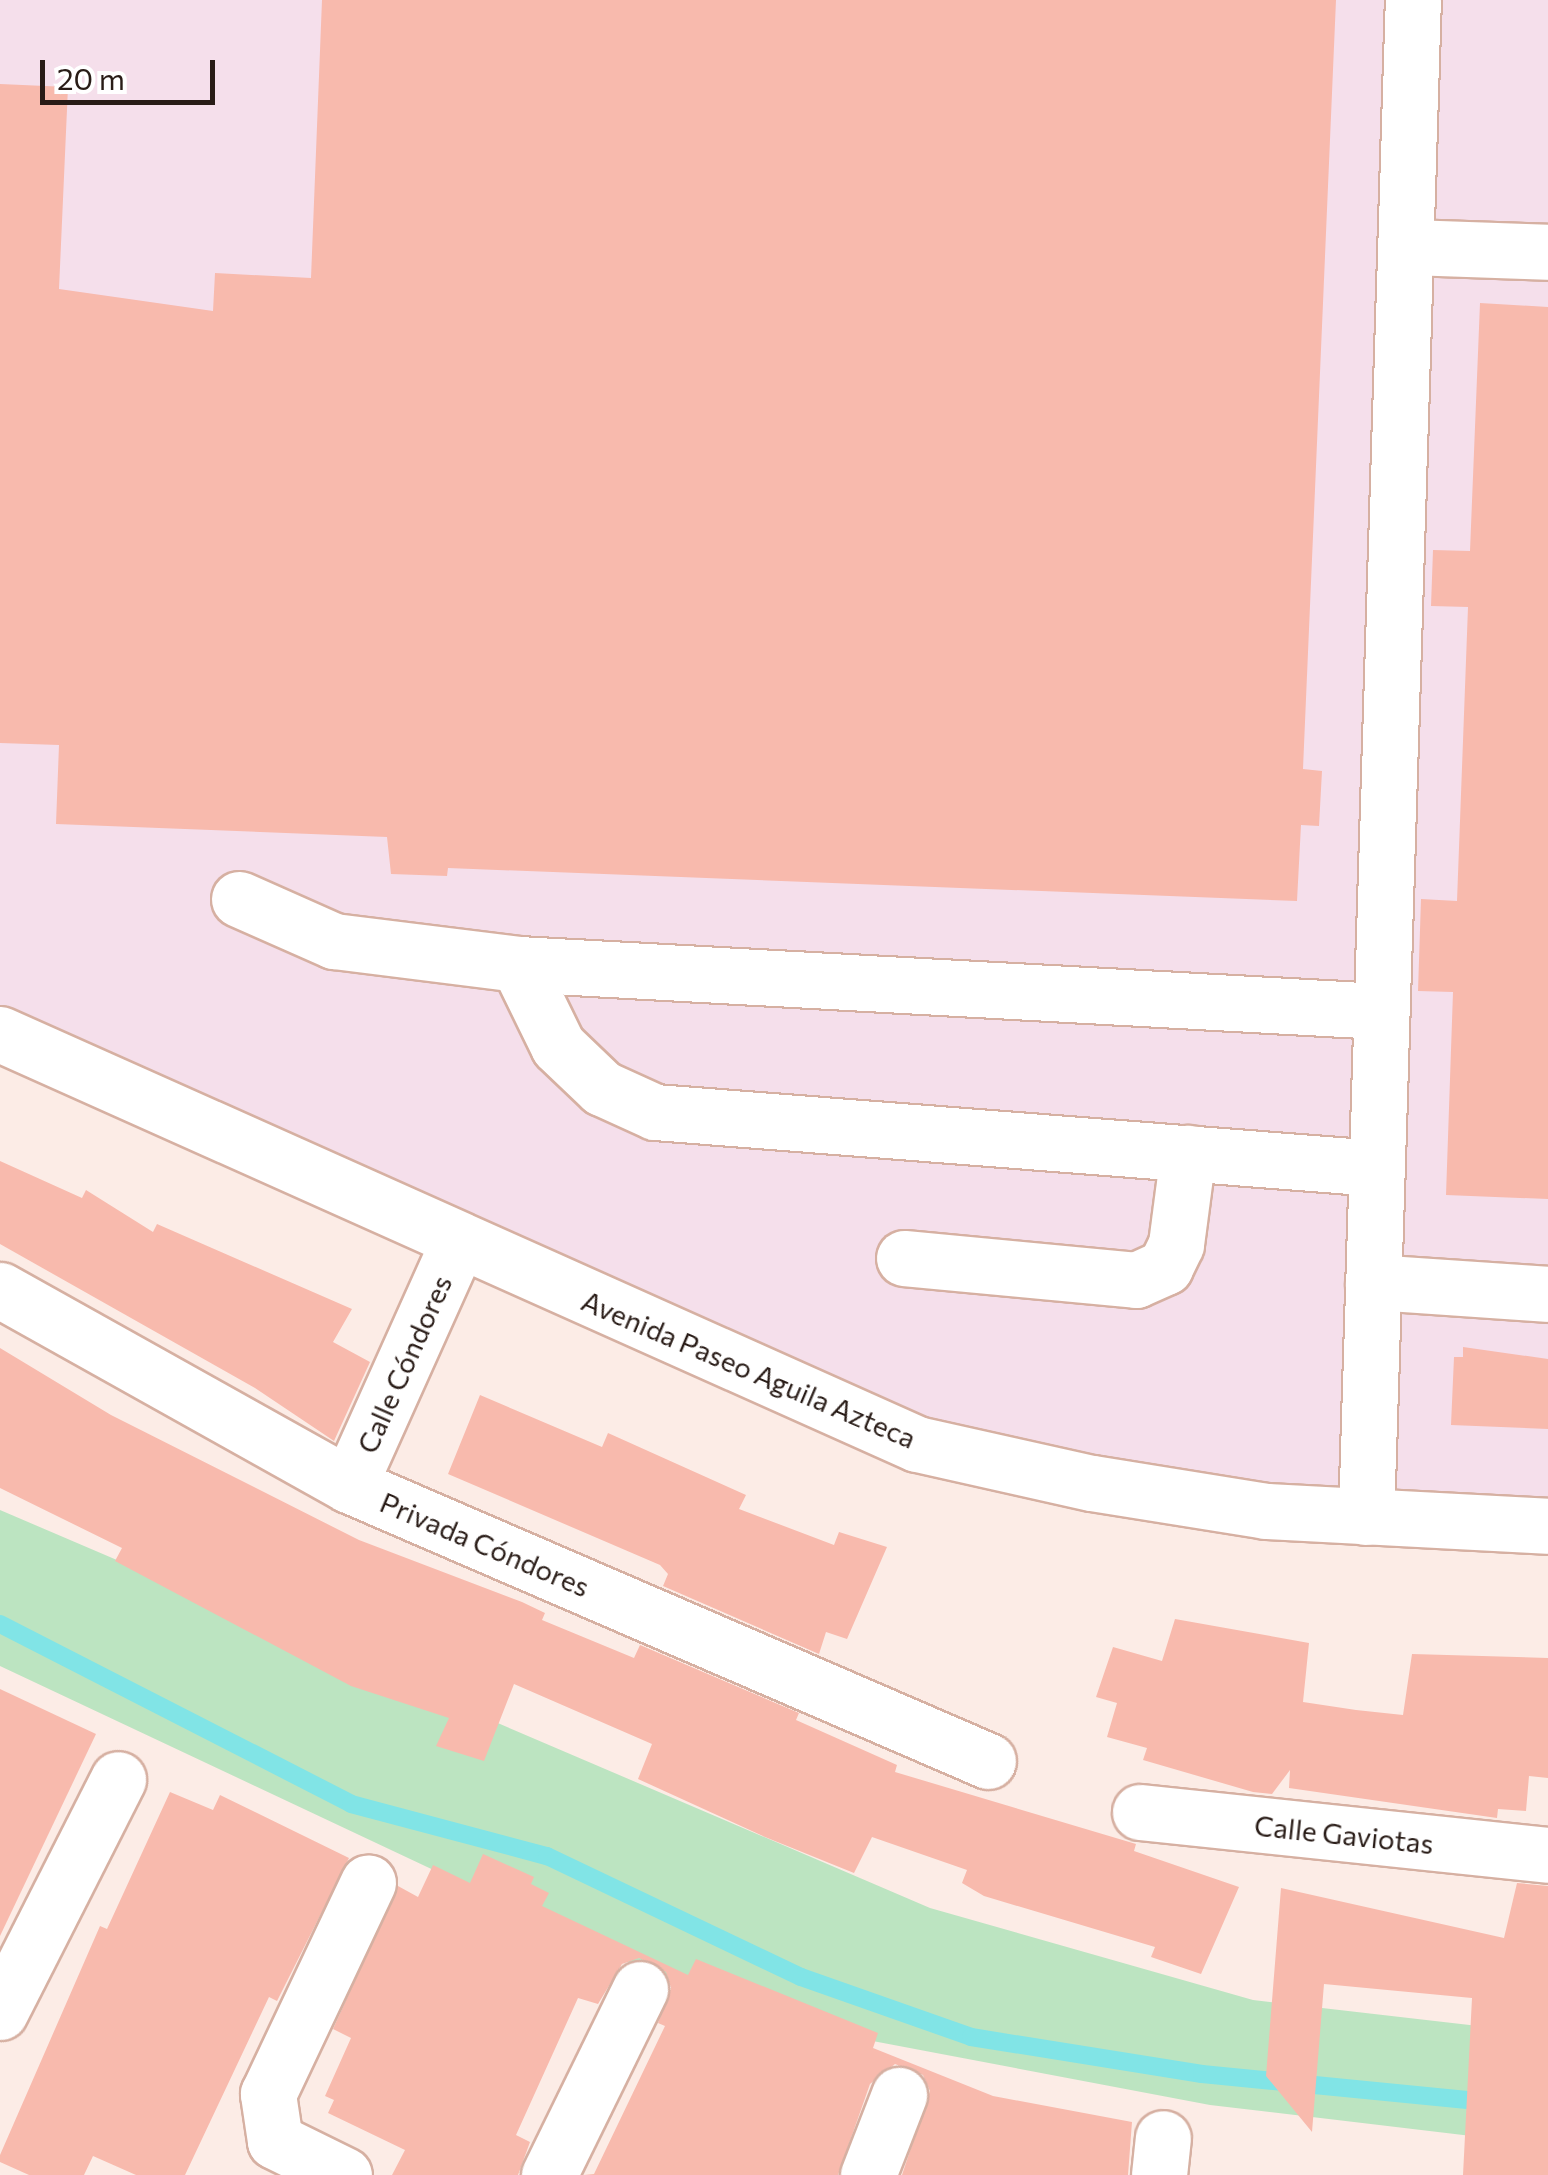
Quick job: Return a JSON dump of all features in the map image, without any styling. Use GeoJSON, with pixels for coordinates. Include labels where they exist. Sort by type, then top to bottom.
{"type":"FeatureCollection","features":[{"type":"Feature","properties":{"kind":"street"},"geometry":{"type":"LineString","coordinates":[[1366,1517],[1413,0]]}},
{"type":"Feature","properties":{"kind":"street"},"geometry":{"type":"LineString","coordinates":[[1408,247],[1548,252]]}},
{"type":"Feature","properties":{"kind":"street"},"geometry":{"type":"LineString","coordinates":[[239,899],[334,941],[518,964],[1381,1011]]}},
{"type":"Feature","properties":{"kind":"street"},"geometry":{"type":"LineString","coordinates":[[518,964],[558,1046],[602,1088],[656,1112],[1376,1168]]}},
{"type":"Feature","properties":{"kind":"street","name":"Avenida Paseo Aguila Azteca"},"geometry":{"type":"LineString","coordinates":[[0,1034],[917,1444],[1092,1483],[1266,1511],[1548,1526]]}},
{"type":"Feature","properties":{"kind":"street"},"geometry":{"type":"LineString","coordinates":[[904,1258],[1136,1280],[1165,1267],[1176,1244],[1188,1153]]}},
{"type":"Feature","properties":{"kind":"street","name":"Calle Cóndores"},"geometry":{"type":"LineString","coordinates":[[349,1485],[458,1242]]}},
{"type":"Feature","properties":{"kind":"street"},"geometry":{"type":"LineString","coordinates":[[1374,1282],[1548,1294]]}},
{"type":"Feature","properties":{"kind":"street","name":"Privada Cóndores"},"geometry":{"type":"LineString","coordinates":[[0,1290],[349,1485],[988,1761]]}},
{"type":"Feature","properties":{"kind":"street"},"geometry":{"type":"LineString","coordinates":[[0,2012],[18,1940],[118,1779]]}},
{"type":"Feature","properties":{"kind":"street","name":"Calle Gaviotas"},"geometry":{"type":"LineString","coordinates":[[1140,1812],[1548,1855]]}},
{"type":"Feature","properties":{"kind":"street"},"geometry":{"type":"LineString","coordinates":[[344,2175],[274,2141],[267,2106],[368,1882]]}},
{"type":"Feature","properties":{"kind":"street"},"geometry":{"type":"LineString","coordinates":[[549,2175],[640,1989]]}},
{"type":"Feature","properties":{"kind":"street"},"geometry":{"type":"LineString","coordinates":[[868,2175],[899,2095]]}},
{"type":"Feature","properties":{"kind":"shaded area"},"geometry":{"type":"Polygon","coordinates":[[[0,0],[1548,0],[1548,1524],[934,1443],[0,1041],[0,0]]]}},
{"type":"Feature","properties":{"kind":"green space"},"geometry":{"type":"Polygon","coordinates":[[[0,1510],[930,1908],[1253,2000],[1548,2034],[1548,2145],[1210,2105],[746,2017],[0,1666],[0,1510]]]}},
{"type":"Feature","properties":{"kind":"building"},"geometry":{"type":"Polygon","coordinates":[[[322,0],[1336,0],[1303,769],[1322,771],[1319,826],[1301,825],[1297,901],[448,868],[447,876],[391,874],[387,837],[56,824],[59,745],[0,743],[0,84],[68,87],[59,289],[213,311],[215,273],[311,278],[322,0]]]}},
{"type":"Feature","properties":{"kind":"building"},"geometry":{"type":"Polygon","coordinates":[[[1480,303],[1548,307],[1548,1199],[1446,1195],[1453,992],[1418,991],[1421,899],[1457,901],[1468,607],[1431,606],[1433,550],[1470,551],[1480,303]]]}},
{"type":"Feature","properties":{"kind":"building"},"geometry":{"type":"Polygon","coordinates":[[[0,1161],[82,1198],[86,1190],[153,1232],[157,1224],[352,1309],[333,1342],[370,1362],[334,1441],[255,1388],[0,1244],[0,1161]]]}},
{"type":"Feature","properties":{"kind":"building"},"geometry":{"type":"Polygon","coordinates":[[[1463,1347],[1548,1359],[1548,1429],[1451,1425],[1454,1357],[1463,1357],[1463,1347]]]}},
{"type":"Feature","properties":{"kind":"building"},"geometry":{"type":"Polygon","coordinates":[[[0,1348],[111,1415],[359,1540],[522,1602],[545,1613],[542,1620],[634,1658],[640,1645],[799,1713],[796,1720],[897,1765],[895,1772],[1136,1844],[1134,1851],[1239,1887],[1201,1974],[1151,1957],[1155,1947],[984,1896],[962,1883],[967,1870],[872,1837],[854,1873],[765,1837],[638,1779],[652,1744],[514,1684],[484,1761],[436,1746],[449,1718],[351,1686],[115,1561],[122,1548],[0,1488],[0,1348]]]}},
{"type":"Feature","properties":{"kind":"building"},"geometry":{"type":"Polygon","coordinates":[[[480,1395],[602,1447],[608,1433],[746,1495],[739,1509],[834,1545],[839,1532],[887,1547],[847,1639],[826,1632],[819,1654],[663,1586],[668,1574],[660,1565],[448,1474],[480,1395]]]}},
{"type":"Feature","properties":{"kind":"building"},"geometry":{"type":"Polygon","coordinates":[[[1175,1619],[1309,1643],[1303,1702],[1403,1715],[1412,1654],[1548,1658],[1548,1778],[1529,1776],[1526,1811],[1498,1809],[1497,1818],[1289,1788],[1290,1770],[1272,1794],[1143,1760],[1147,1748],[1107,1737],[1117,1703],[1096,1697],[1113,1647],[1162,1661],[1175,1619]]]}},
{"type":"Feature","properties":{"kind":"building"},"geometry":{"type":"Polygon","coordinates":[[[0,1689],[96,1734],[0,1936],[0,1689]]]}},
{"type":"Feature","properties":{"kind":"building"},"geometry":{"type":"Polygon","coordinates":[[[170,1792],[213,1810],[220,1795],[349,1858],[277,2001],[269,1997],[185,2175],[136,2175],[93,2156],[84,2175],[29,2175],[0,2162],[0,2155],[100,1926],[107,1929],[170,1792]]]}},
{"type":"Feature","properties":{"kind":"building"},"geometry":{"type":"Polygon","coordinates":[[[483,1854],[534,1877],[531,1884],[549,1893],[542,1906],[688,1975],[696,1959],[878,2033],[873,2048],[993,2096],[1132,2122],[1128,2175],[902,2175],[930,2091],[923,2075],[895,2064],[870,2084],[838,2175],[584,2175],[594,2174],[665,2026],[658,2023],[671,1988],[666,1972],[639,1958],[622,1964],[598,2004],[578,1998],[516,2135],[530,2142],[518,2175],[392,2175],[405,2150],[328,2113],[334,2100],[325,2096],[351,2038],[333,2029],[398,1886],[418,1897],[433,1865],[470,1883],[483,1854]]]}},
{"type":"Feature","properties":{"kind":"building"},"geometry":{"type":"Polygon","coordinates":[[[1517,1883],[1548,1886],[1548,2175],[1463,2175],[1472,1998],[1324,1984],[1312,2132],[1266,2076],[1281,1888],[1504,1938],[1517,1883]]]}},
{"type":"Feature","properties":{"kind":"waterway"},"geometry":{"type":"LineString","coordinates":[[0,1624],[351,1804],[547,1856],[801,1977],[971,2037],[1202,2074],[1488,2102]]}}]}
